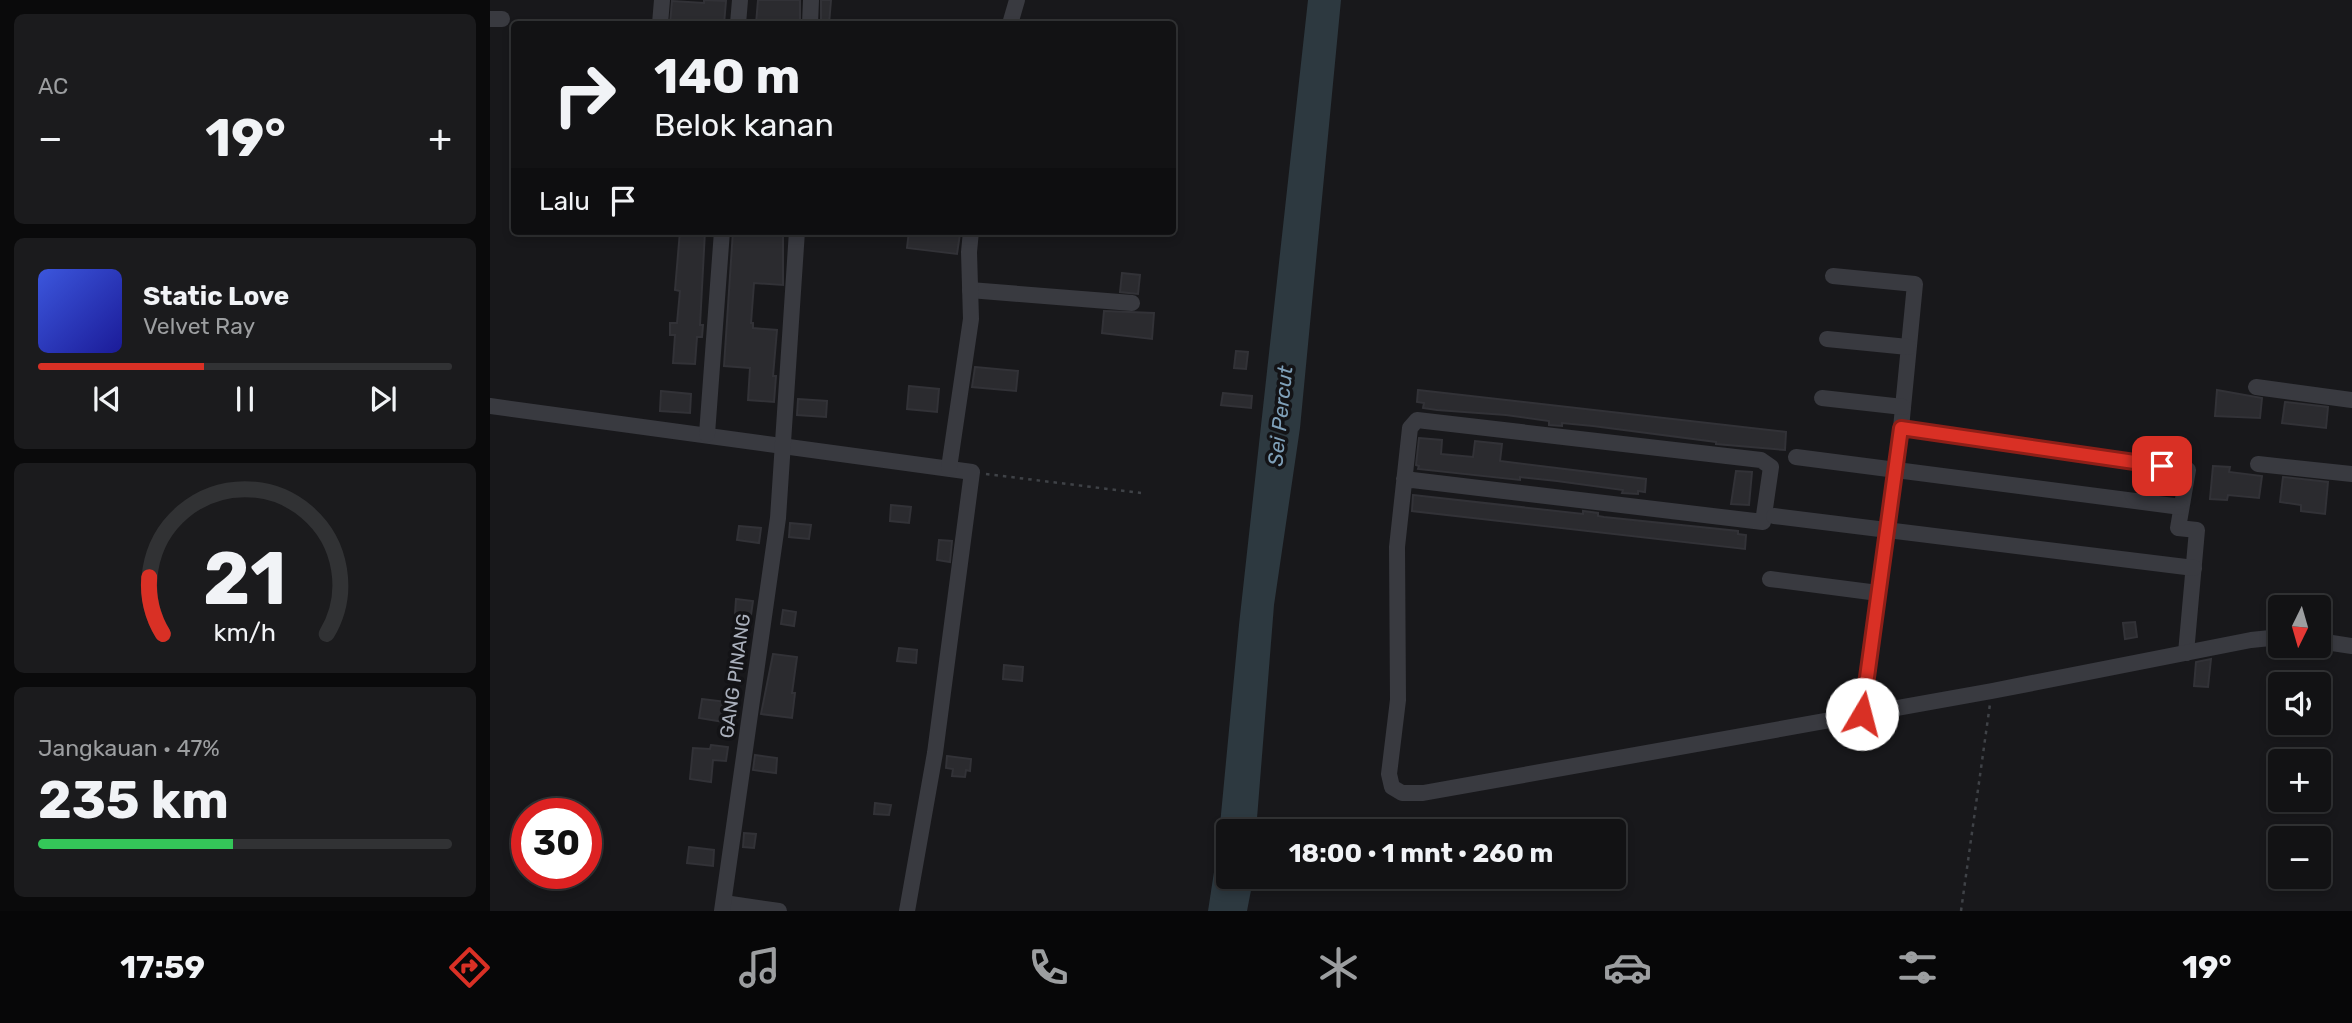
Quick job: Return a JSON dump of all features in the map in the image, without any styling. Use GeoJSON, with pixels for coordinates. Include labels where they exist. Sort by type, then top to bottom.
{"type":"FeatureCollection","features":[{"type":"Feature","properties":{"kind":"street"},"geometry":{"type":"LineString","coordinates":[[660,21],[662,0]]}},
{"type":"Feature","properties":{"kind":"street"},"geometry":{"type":"LineString","coordinates":[[738,21],[740,0]]}},
{"type":"Feature","properties":{"kind":"street"},"geometry":{"type":"LineString","coordinates":[[810,21],[811,0]]}},
{"type":"Feature","properties":{"kind":"street"},"geometry":{"type":"LineString","coordinates":[[1011,21],[1017,0]]}},
{"type":"Feature","properties":{"kind":"street"},"geometry":{"type":"LineString","coordinates":[[707,434],[722,235]]}},
{"type":"Feature","properties":{"kind":"street","name":"GANG PINANG"},"geometry":{"type":"LineString","coordinates":[[723,907],[778,518],[797,235]]}},
{"type":"Feature","properties":{"kind":"street"},"geometry":{"type":"LineString","coordinates":[[949,468],[968,352],[971,319],[971,235]]}},
{"type":"Feature","properties":{"kind":"street"},"geometry":{"type":"LineString","coordinates":[[1833,276],[1915,284],[1901,428],[1862,714]]}},
{"type":"Feature","properties":{"kind":"street"},"geometry":{"type":"LineString","coordinates":[[970,290],[1132,303]]}},
{"type":"Feature","properties":{"kind":"street"},"geometry":{"type":"LineString","coordinates":[[1827,339],[1908,347]]}},
{"type":"Feature","properties":{"kind":"street"},"geometry":{"type":"LineString","coordinates":[[2256,387],[2352,400]]}},
{"type":"Feature","properties":{"kind":"street"},"geometry":{"type":"LineString","coordinates":[[1822,398],[1903,407]]}},
{"type":"Feature","properties":{"kind":"street"},"geometry":{"type":"LineString","coordinates":[[490,406],[972,472],[935,752],[906,911]]}},
{"type":"Feature","properties":{"kind":"street"},"geometry":{"type":"LineString","coordinates":[[1404,479],[1763,522],[1771,467],[1762,460],[1418,420],[1409,428],[1397,547],[1398,700],[1389,774],[1392,787],[1402,793],[1423,793],[1992,691],[2268,638]]}},
{"type":"Feature","properties":{"kind":"street"},"geometry":{"type":"LineString","coordinates":[[1901,428],[2188,470],[2178,528],[2197,530],[2186,653]]}},
{"type":"Feature","properties":{"kind":"street"},"geometry":{"type":"LineString","coordinates":[[1796,457],[2181,508]]}},
{"type":"Feature","properties":{"kind":"street"},"geometry":{"type":"LineString","coordinates":[[2258,464],[2352,474]]}},
{"type":"Feature","properties":{"kind":"street"},"geometry":{"type":"LineString","coordinates":[[1774,516],[2194,568]]}},
{"type":"Feature","properties":{"kind":"street"},"geometry":{"type":"LineString","coordinates":[[1770,579],[1878,593]]}},
{"type":"Feature","properties":{"kind":"street"},"geometry":{"type":"LineString","coordinates":[[2331,643],[2352,646]]}},
{"type":"Feature","properties":{"kind":"street"},"geometry":{"type":"LineString","coordinates":[[723,907],[779,911]]}},
{"type":"Feature","properties":{"kind":"path"},"geometry":{"type":"LineString","coordinates":[[972,472],[1141,494]]}},
{"type":"Feature","properties":{"kind":"path"},"geometry":{"type":"LineString","coordinates":[[1962,911],[1992,691]]}},
{"type":"Feature","properties":{"kind":"water","name":"Sei Percut"},"geometry":{"type":"Polygon","coordinates":[[[1308,0],[1341,0],[1300,428],[1274,605],[1257,819],[1221,819],[1239,625],[1308,0]]]}},
{"type":"Feature","properties":{"kind":"water","name":"Sei Percut"},"geometry":{"type":"Polygon","coordinates":[[[1216,859],[1216,889],[1251,889],[1247,911],[1208,911],[1216,859]]]}},
{"type":"Feature","properties":{"kind":"building"},"geometry":{"type":"Polygon","coordinates":[[[704,0],[726,1],[724,21],[670,21],[672,1],[704,3],[704,0]]]}},
{"type":"Feature","properties":{"kind":"building"},"geometry":{"type":"Polygon","coordinates":[[[758,0],[800,0],[800,21],[756,21],[758,0]]]}},
{"type":"Feature","properties":{"kind":"building"},"geometry":{"type":"Polygon","coordinates":[[[821,0],[831,0],[829,21],[821,21],[821,0]]]}},
{"type":"Feature","properties":{"kind":"building"},"geometry":{"type":"Polygon","coordinates":[[[680,235],[705,235],[700,325],[703,325],[702,337],[697,337],[695,364],[673,363],[675,335],[670,335],[670,323],[677,323],[680,291],[675,290],[680,235]]]}},
{"type":"Feature","properties":{"kind":"building"},"geometry":{"type":"Polygon","coordinates":[[[733,235],[783,235],[783,285],[754,283],[751,323],[753,328],[777,330],[774,402],[748,400],[750,368],[724,366],[733,235]]]}},
{"type":"Feature","properties":{"kind":"building"},"geometry":{"type":"Polygon","coordinates":[[[909,235],[960,235],[957,254],[907,248],[909,235]]]}},
{"type":"Feature","properties":{"kind":"building"},"geometry":{"type":"Polygon","coordinates":[[[1122,273],[1140,275],[1138,294],[1120,292],[1122,273]]]}},
{"type":"Feature","properties":{"kind":"building"},"geometry":{"type":"Polygon","coordinates":[[[1104,311],[1154,313],[1152,339],[1102,333],[1104,311]]]}},
{"type":"Feature","properties":{"kind":"building"},"geometry":{"type":"Polygon","coordinates":[[[1236,351],[1248,352],[1246,369],[1234,368],[1236,351]]]}},
{"type":"Feature","properties":{"kind":"building"},"geometry":{"type":"Polygon","coordinates":[[[975,367],[1018,371],[1016,391],[972,387],[975,367]]]}},
{"type":"Feature","properties":{"kind":"building"},"geometry":{"type":"Polygon","coordinates":[[[909,386],[939,389],[937,412],[907,409],[909,386]]]}},
{"type":"Feature","properties":{"kind":"building"},"geometry":{"type":"Polygon","coordinates":[[[1418,390],[1786,432],[1785,450],[1716,444],[1593,426],[1562,423],[1562,426],[1549,425],[1549,421],[1506,415],[1423,408],[1424,403],[1417,402],[1418,390]]]}},
{"type":"Feature","properties":{"kind":"building"},"geometry":{"type":"Polygon","coordinates":[[[2217,390],[2262,398],[2260,418],[2215,416],[2217,390]]]}},
{"type":"Feature","properties":{"kind":"building"},"geometry":{"type":"Polygon","coordinates":[[[661,391],[691,394],[690,413],[660,411],[661,391]]]}},
{"type":"Feature","properties":{"kind":"building"},"geometry":{"type":"Polygon","coordinates":[[[1223,393],[1252,396],[1251,408],[1221,405],[1223,393]]]}},
{"type":"Feature","properties":{"kind":"building"},"geometry":{"type":"Polygon","coordinates":[[[798,399],[827,401],[826,417],[797,415],[798,399]]]}},
{"type":"Feature","properties":{"kind":"building"},"geometry":{"type":"Polygon","coordinates":[[[2285,402],[2328,407],[2326,428],[2282,423],[2285,402]]]}},
{"type":"Feature","properties":{"kind":"building"},"geometry":{"type":"Polygon","coordinates":[[[1419,438],[1442,440],[1441,454],[1473,457],[1475,441],[1502,444],[1500,461],[1646,479],[1645,492],[1622,493],[1623,490],[1557,481],[1520,477],[1520,480],[1418,469],[1419,466],[1416,465],[1419,438]]]}},
{"type":"Feature","properties":{"kind":"building"},"geometry":{"type":"Polygon","coordinates":[[[2213,466],[2230,467],[2229,472],[2262,476],[2259,498],[2228,495],[2227,500],[2210,499],[2213,466]]]}},
{"type":"Feature","properties":{"kind":"building"},"geometry":{"type":"Polygon","coordinates":[[[1736,471],[1752,472],[1749,505],[1731,504],[1736,471]]]}},
{"type":"Feature","properties":{"kind":"building"},"geometry":{"type":"Polygon","coordinates":[[[2283,477],[2328,482],[2325,514],[2301,511],[2301,505],[2280,502],[2283,477]]]}},
{"type":"Feature","properties":{"kind":"building"},"geometry":{"type":"Polygon","coordinates":[[[1413,495],[1583,514],[1583,511],[1598,513],[1598,516],[1604,517],[1738,531],[1738,534],[1746,535],[1745,549],[1412,511],[1413,495]]]}},
{"type":"Feature","properties":{"kind":"building"},"geometry":{"type":"Polygon","coordinates":[[[891,505],[911,507],[909,523],[890,521],[891,505]]]}},
{"type":"Feature","properties":{"kind":"building"},"geometry":{"type":"Polygon","coordinates":[[[790,523],[811,525],[809,539],[789,537],[790,523]]]}},
{"type":"Feature","properties":{"kind":"building"},"geometry":{"type":"Polygon","coordinates":[[[739,526],[761,528],[759,543],[737,540],[739,526]]]}},
{"type":"Feature","properties":{"kind":"building"},"geometry":{"type":"Polygon","coordinates":[[[939,540],[952,541],[950,562],[937,560],[939,540]]]}},
{"type":"Feature","properties":{"kind":"building"},"geometry":{"type":"Polygon","coordinates":[[[736,599],[753,601],[751,615],[735,614],[736,599]]]}},
{"type":"Feature","properties":{"kind":"building"},"geometry":{"type":"Polygon","coordinates":[[[783,610],[796,612],[794,626],[781,624],[783,610]]]}},
{"type":"Feature","properties":{"kind":"building"},"geometry":{"type":"Polygon","coordinates":[[[2135,622],[2137,637],[2125,639],[2123,623],[2135,622]]]}},
{"type":"Feature","properties":{"kind":"building"},"geometry":{"type":"Polygon","coordinates":[[[899,648],[917,650],[916,663],[897,661],[899,648]]]}},
{"type":"Feature","properties":{"kind":"building"},"geometry":{"type":"Polygon","coordinates":[[[773,654],[797,657],[792,718],[761,714],[773,654]]]}},
{"type":"Feature","properties":{"kind":"building"},"geometry":{"type":"Polygon","coordinates":[[[2211,659],[2208,687],[2194,686],[2196,662],[2211,659]]]}},
{"type":"Feature","properties":{"kind":"building"},"geometry":{"type":"Polygon","coordinates":[[[1004,665],[1023,667],[1022,681],[1003,679],[1004,665]]]}},
{"type":"Feature","properties":{"kind":"building"},"geometry":{"type":"Polygon","coordinates":[[[702,699],[727,702],[724,722],[699,718],[702,699]]]}},
{"type":"Feature","properties":{"kind":"building"},"geometry":{"type":"Polygon","coordinates":[[[711,745],[728,747],[726,761],[713,760],[711,782],[690,779],[693,748],[710,749],[711,745]]]}},
{"type":"Feature","properties":{"kind":"building"},"geometry":{"type":"Polygon","coordinates":[[[755,755],[777,758],[776,773],[753,770],[755,755]]]}},
{"type":"Feature","properties":{"kind":"building"},"geometry":{"type":"Polygon","coordinates":[[[947,756],[971,759],[970,771],[966,770],[965,777],[952,776],[953,769],[946,768],[947,756]]]}},
{"type":"Feature","properties":{"kind":"building"},"geometry":{"type":"Polygon","coordinates":[[[875,803],[891,805],[889,815],[874,814],[875,803]]]}},
{"type":"Feature","properties":{"kind":"building"},"geometry":{"type":"Polygon","coordinates":[[[744,833],[756,834],[754,848],[743,847],[744,833]]]}},
{"type":"Feature","properties":{"kind":"building"},"geometry":{"type":"Polygon","coordinates":[[[689,847],[714,850],[713,866],[687,863],[689,847]]]}},
{"type":"Feature","properties":{"kind":"route"},"geometry":{"type":"LineString","coordinates":[[1862,714],[1901,428],[2162,466]]}}]}
